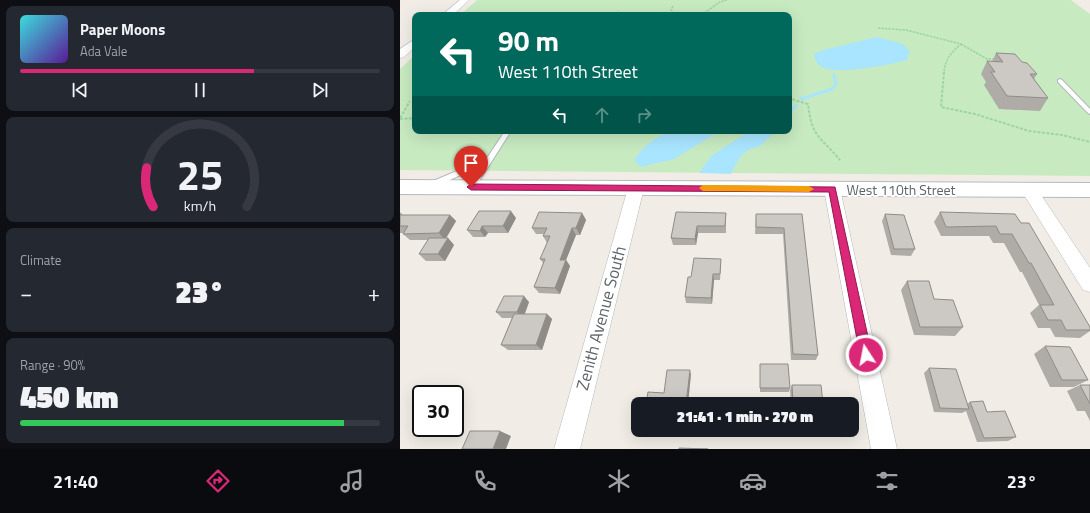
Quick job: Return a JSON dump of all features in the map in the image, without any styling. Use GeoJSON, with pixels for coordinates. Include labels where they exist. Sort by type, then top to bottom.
{"type":"FeatureCollection","features":[{"type":"Feature","properties":{"kind":"street"},"geometry":{"type":"LineString","coordinates":[[450,12],[464,0]]}},
{"type":"Feature","properties":{"kind":"street"},"geometry":{"type":"LineString","coordinates":[[400,55],[412,45]]}},
{"type":"Feature","properties":{"kind":"street","name":"West 110th Street"},"geometry":{"type":"LineString","coordinates":[[400,187],[1090,190]]}},
{"type":"Feature","properties":{"kind":"street","name":"Zenith Avenue South"},"geometry":{"type":"LineString","coordinates":[[566,449],[636,188]]}},
{"type":"Feature","properties":{"kind":"street"},"geometry":{"type":"LineString","coordinates":[[832,189],[884,449]]}},
{"type":"Feature","properties":{"kind":"street"},"geometry":{"type":"LineString","coordinates":[[1028,190],[1090,284]]}},
{"type":"Feature","properties":{"kind":"lane"},"geometry":{"type":"LineString","coordinates":[[1060,81],[1090,112]]}},
{"type":"Feature","properties":{"kind":"lane"},"geometry":{"type":"LineString","coordinates":[[471,187],[506,134]]}},
{"type":"Feature","properties":{"kind":"lane"},"geometry":{"type":"LineString","coordinates":[[429,187],[490,159]]}},
{"type":"Feature","properties":{"kind":"path"},"geometry":{"type":"LineString","coordinates":[[705,12],[720,2],[728,0]]}},
{"type":"Feature","properties":{"kind":"path"},"geometry":{"type":"LineString","coordinates":[[673,6],[671,10],[673,12]]}},
{"type":"Feature","properties":{"kind":"path"},"geometry":{"type":"LineString","coordinates":[[878,28],[906,30],[961,44],[987,59],[1001,60]]}},
{"type":"Feature","properties":{"kind":"path"},"geometry":{"type":"LineString","coordinates":[[961,44],[949,55],[945,62],[941,107],[975,114],[1029,131],[1062,135],[1090,142]]}},
{"type":"Feature","properties":{"kind":"path"},"geometry":{"type":"LineString","coordinates":[[792,98],[808,104],[810,121],[815,134],[840,160]]}},
{"type":"Feature","properties":{"kind":"path"},"geometry":{"type":"LineString","coordinates":[[400,119],[410,101]]}},
{"type":"Feature","properties":{"kind":"path"},"geometry":{"type":"LineString","coordinates":[[400,119],[412,118]]}},
{"type":"Feature","properties":{"kind":"green space"},"geometry":{"type":"Polygon","coordinates":[[[477,0],[1071,0],[1090,14],[1090,176],[400,170],[400,69],[412,58],[412,134],[792,134],[792,12],[463,12],[477,0]]]}},
{"type":"Feature","properties":{"kind":"water"},"geometry":{"type":"Polygon","coordinates":[[[877,37],[903,44],[910,52],[907,60],[877,66],[831,70],[818,64],[815,58],[814,54],[823,50],[877,37]]]}},
{"type":"Feature","properties":{"kind":"water"},"geometry":{"type":"Polygon","coordinates":[[[664,134],[715,134],[674,159],[641,167],[634,160],[650,143],[664,134]]]}},
{"type":"Feature","properties":{"kind":"water"},"geometry":{"type":"Polygon","coordinates":[[[745,134],[773,134],[760,146],[748,150],[740,157],[731,174],[699,173],[711,156],[745,134]]]}},
{"type":"Feature","properties":{"kind":"building"},"geometry":{"type":"Polygon","coordinates":[[[996,53],[1015,54],[1022,62],[1027,63],[1037,74],[1030,74],[1048,98],[1007,96],[991,72],[995,72],[987,61],[1003,62],[996,53]]]}},
{"type":"Feature","properties":{"kind":"building"},"geometry":{"type":"Polygon","coordinates":[[[479,211],[511,211],[503,226],[482,226],[480,231],[467,230],[479,211]]]}},
{"type":"Feature","properties":{"kind":"building"},"geometry":{"type":"Polygon","coordinates":[[[539,212],[582,213],[576,228],[572,228],[560,260],[566,260],[555,288],[534,287],[545,259],[540,259],[550,236],[543,236],[547,228],[532,228],[539,212]]]}},
{"type":"Feature","properties":{"kind":"building"},"geometry":{"type":"Polygon","coordinates":[[[676,212],[726,213],[725,226],[697,226],[695,239],[671,238],[676,212]]]}},
{"type":"Feature","properties":{"kind":"building"},"geometry":{"type":"Polygon","coordinates":[[[940,212],[1015,214],[1021,223],[1029,223],[1090,327],[1090,330],[1066,330],[1061,320],[1048,320],[1040,305],[1054,305],[1031,263],[1029,263],[1012,234],[1000,234],[996,226],[946,227],[940,212]]]}},
{"type":"Feature","properties":{"kind":"building"},"geometry":{"type":"Polygon","coordinates":[[[756,214],[802,214],[818,355],[793,354],[784,228],[756,227],[756,214]]]}},
{"type":"Feature","properties":{"kind":"building"},"geometry":{"type":"Polygon","coordinates":[[[885,214],[904,215],[915,249],[894,249],[885,214]]]}},
{"type":"Feature","properties":{"kind":"building"},"geometry":{"type":"Polygon","coordinates":[[[400,215],[450,215],[439,233],[403,234],[408,226],[400,226],[400,215]]]}},
{"type":"Feature","properties":{"kind":"building"},"geometry":{"type":"Polygon","coordinates":[[[429,238],[448,238],[438,254],[419,254],[429,238]]]}},
{"type":"Feature","properties":{"kind":"building"},"geometry":{"type":"Polygon","coordinates":[[[694,258],[721,259],[720,274],[713,274],[711,298],[685,297],[688,277],[691,277],[694,258]]]}},
{"type":"Feature","properties":{"kind":"building"},"geometry":{"type":"Polygon","coordinates":[[[907,281],[929,281],[934,299],[953,300],[963,327],[920,327],[907,281]]]}},
{"type":"Feature","properties":{"kind":"building"},"geometry":{"type":"Polygon","coordinates":[[[504,296],[524,296],[517,312],[496,312],[504,296]]]}},
{"type":"Feature","properties":{"kind":"building"},"geometry":{"type":"Polygon","coordinates":[[[514,314],[547,314],[536,345],[501,345],[514,314]]]}},
{"type":"Feature","properties":{"kind":"building"},"geometry":{"type":"Polygon","coordinates":[[[1045,346],[1070,347],[1088,380],[1062,380],[1045,346]]]}},
{"type":"Feature","properties":{"kind":"building"},"geometry":{"type":"Polygon","coordinates":[[[760,364],[788,364],[790,388],[760,388],[760,364]]]}},
{"type":"Feature","properties":{"kind":"building"},"geometry":{"type":"Polygon","coordinates":[[[929,368],[956,369],[969,409],[940,408],[929,368]]]}},
{"type":"Feature","properties":{"kind":"building"},"geometry":{"type":"Polygon","coordinates":[[[667,370],[690,370],[687,397],[647,397],[648,392],[664,393],[667,370]]]}},
{"type":"Feature","properties":{"kind":"building"},"geometry":{"type":"Polygon","coordinates":[[[792,385],[821,385],[822,397],[793,397],[792,385]]]}},
{"type":"Feature","properties":{"kind":"building"},"geometry":{"type":"Polygon","coordinates":[[[1080,385],[1090,385],[1090,404],[1080,385]]]}},
{"type":"Feature","properties":{"kind":"building"},"geometry":{"type":"Polygon","coordinates":[[[983,401],[987,412],[1005,411],[1016,437],[984,438],[970,402],[983,401]]]}},
{"type":"Feature","properties":{"kind":"building"},"geometry":{"type":"Polygon","coordinates":[[[470,431],[500,431],[493,449],[462,449],[470,431]]]}},
{"type":"Feature","properties":{"kind":"building"},"geometry":{"type":"Polygon","coordinates":[[[679,448],[708,449],[679,449],[679,448]]]}},
{"type":"Feature","properties":{"kind":"waterway"},"geometry":{"type":"LineString","coordinates":[[801,99],[832,89],[836,84],[834,75]]}},
{"type":"Feature","properties":{"kind":"waterway"},"geometry":{"type":"LineString","coordinates":[[792,109],[797,105]]}},
{"type":"Feature","properties":{"kind":"slow traffic"},"geometry":{"type":"LineString","coordinates":[[703,188],[809,189]]}},
{"type":"Feature","properties":{"kind":"route"},"geometry":{"type":"LineString","coordinates":[[471,187],[832,189],[866,355]]}}]}
